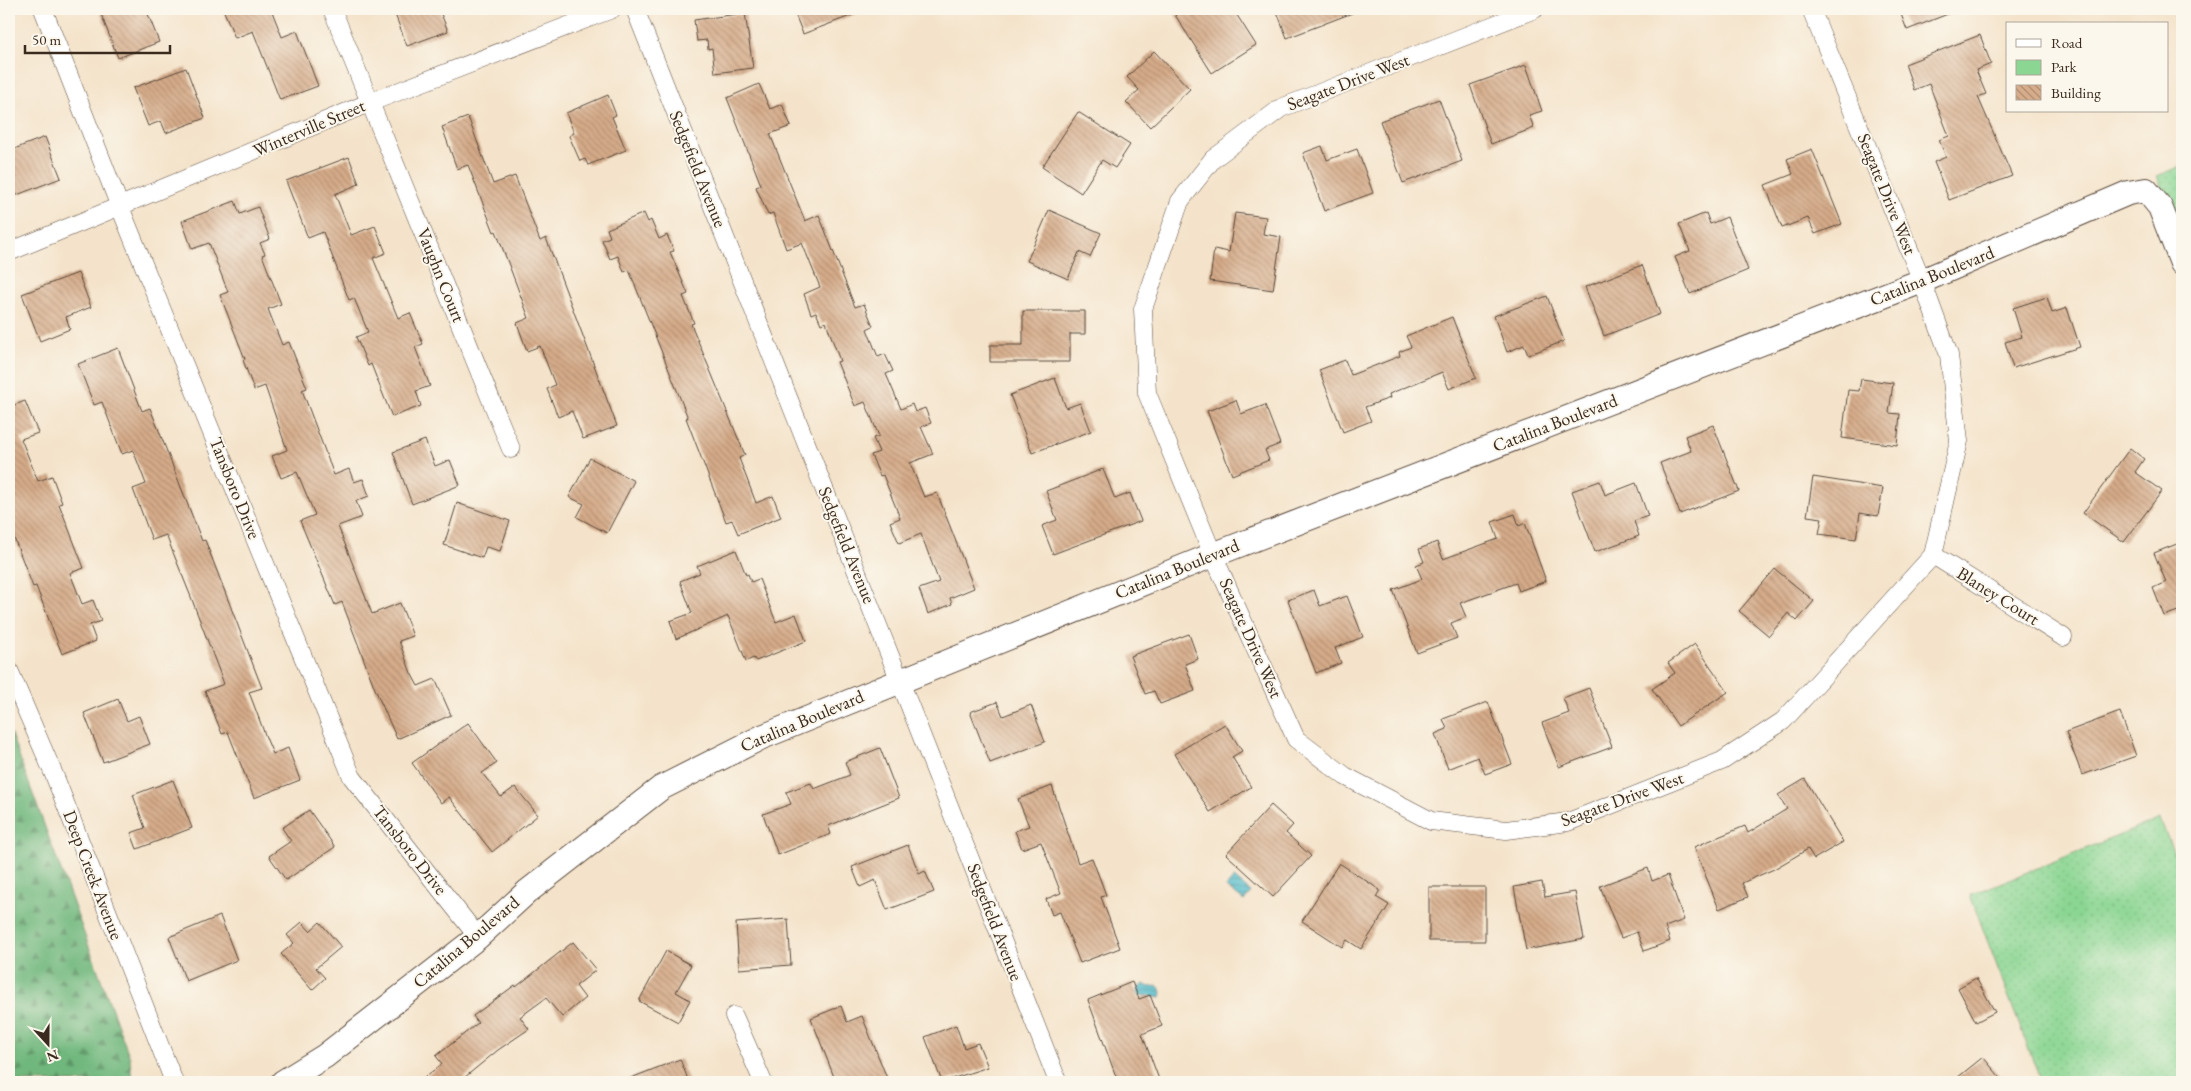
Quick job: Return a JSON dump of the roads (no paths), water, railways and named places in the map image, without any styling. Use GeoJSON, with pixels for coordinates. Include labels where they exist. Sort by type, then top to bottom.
{"type":"FeatureCollection","features":[{"type":"Feature","properties":{"kind":"street","name":"Tansboro Drive"},"geometry":{"type":"LineString","coordinates":[[43,9],[120,207],[352,777],[478,937]]}},
{"type":"Feature","properties":{"kind":"street","name":"Vaughn Court"},"geometry":{"type":"LineString","coordinates":[[332,9],[511,449]]}},
{"type":"Feature","properties":{"kind":"street","name":"Winterville Street"},"geometry":{"type":"LineString","coordinates":[[9,252],[371,102],[612,9]]}},
{"type":"Feature","properties":{"kind":"street","name":"Sedgefield Avenue"},"geometry":{"type":"LineString","coordinates":[[635,9],[1058,1082]]}},
{"type":"Feature","properties":{"kind":"street","name":"Seagate Drive West"},"geometry":{"type":"LineString","coordinates":[[1535,9],[1281,108],[1213,159],[1180,201],[1143,310],[1147,393],[1213,555],[1296,739],[1346,776],[1431,821],[1506,830],[1568,822],[1722,761],[1783,720],[1933,555],[1959,441],[1949,355],[1922,281],[1810,9]]}},
{"type":"Feature","properties":{"kind":"street","name":"Catalina Boulevard"},"geometry":{"type":"LineString","coordinates":[[283,1082],[325,1056],[478,937],[527,892],[661,788],[762,737],[1213,555],[1922,281],[2128,193],[2146,190],[2160,207],[2182,263]]}},
{"type":"Feature","properties":{"kind":"street","name":"Blaney Court"},"geometry":{"type":"LineString","coordinates":[[1933,555],[2063,637]]}},
{"type":"Feature","properties":{"kind":"street","name":"Deep Creek Avenue"},"geometry":{"type":"LineString","coordinates":[[9,670],[55,777],[174,1082]]}},
{"type":"Feature","properties":{"kind":"street"},"geometry":{"type":"LineString","coordinates":[[734,1016],[763,1082]]}},
{"type":"Feature","properties":{"kind":"water"},"geometry":{"type":"Polygon","coordinates":[[[1234,878],[1251,892],[1244,901],[1226,887],[1234,878]]]}},
{"type":"Feature","properties":{"kind":"water"},"geometry":{"type":"Polygon","coordinates":[[[1144,984],[1149,987],[1158,986],[1162,992],[1161,998],[1139,995],[1137,989],[1144,984]]]}}]}
